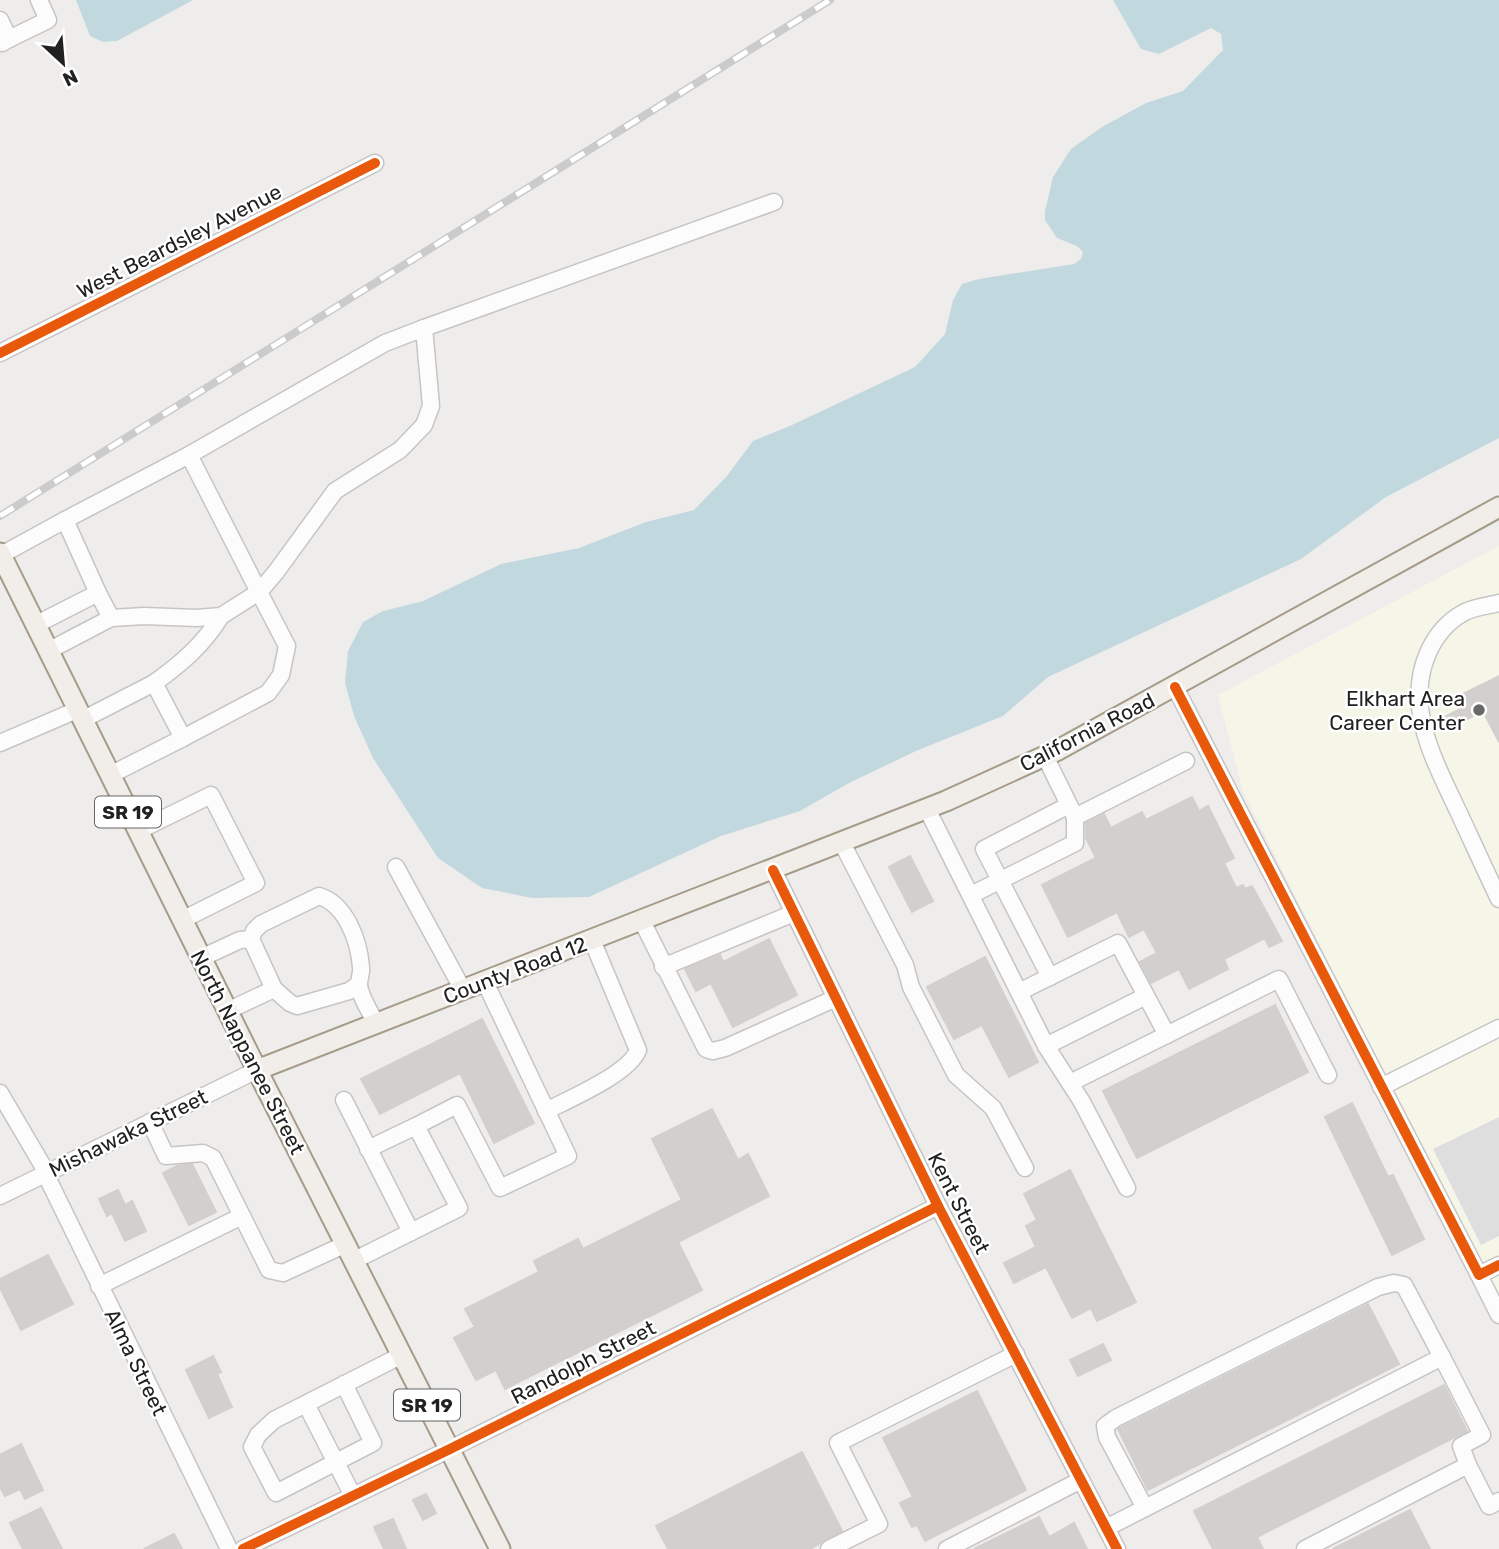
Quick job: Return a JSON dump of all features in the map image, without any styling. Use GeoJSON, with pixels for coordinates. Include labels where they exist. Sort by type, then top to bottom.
{"type":"FeatureCollection","features":[{"type":"Feature","properties":{"kind":"main road","name":"California Road"},"geometry":{"type":"LineString","coordinates":[[773,870],[928,809],[1045,756],[1499,507]]}},
{"type":"Feature","properties":{"kind":"main road","name":"North Nappanee Street"},"geometry":{"type":"LineString","coordinates":[[1,554],[227,1011],[500,1549]]}},
{"type":"Feature","properties":{"kind":"main road","name":"County Road 12"},"geometry":{"type":"LineString","coordinates":[[257,1070],[773,870]]}},
{"type":"Feature","properties":{"kind":"street"},"geometry":{"type":"LineString","coordinates":[[0,20],[5,42],[48,20],[39,0]]}},
{"type":"Feature","properties":{"kind":"street","name":"West Beardsley Avenue"},"geometry":{"type":"LineString","coordinates":[[0,352],[375,163]]}},
{"type":"Feature","properties":{"kind":"street"},"geometry":{"type":"LineString","coordinates":[[1,554],[189,455],[385,343],[774,202]]}},
{"type":"Feature","properties":{"kind":"street"},"geometry":{"type":"LineString","coordinates":[[0,743],[80,715],[154,683],[175,669],[207,639],[221,616],[259,592],[335,491],[400,450],[424,425],[431,406],[424,328]]}},
{"type":"Feature","properties":{"kind":"street"},"geometry":{"type":"LineString","coordinates":[[110,775],[268,693],[281,675],[287,646],[189,455]]}},
{"type":"Feature","properties":{"kind":"street"},"geometry":{"type":"LineString","coordinates":[[65,520],[111,618]]}},
{"type":"Feature","properties":{"kind":"street"},"geometry":{"type":"LineString","coordinates":[[35,625],[98,593]]}},
{"type":"Feature","properties":{"kind":"street"},"geometry":{"type":"LineString","coordinates":[[1499,603],[1461,614],[1440,632],[1426,656],[1420,677],[1419,698],[1423,727],[1433,757],[1499,899]]}},
{"type":"Feature","properties":{"kind":"street"},"geometry":{"type":"LineString","coordinates":[[48,651],[111,618],[221,616]]}},
{"type":"Feature","properties":{"kind":"street"},"geometry":{"type":"LineString","coordinates":[[154,683],[183,738]]}},
{"type":"Feature","properties":{"kind":"street"},"geometry":{"type":"LineString","coordinates":[[1175,687],[1499,1315]]}},
{"type":"Feature","properties":{"kind":"street"},"geometry":{"type":"LineString","coordinates":[[971,895],[1075,843],[1072,811],[1045,756]]}},
{"type":"Feature","properties":{"kind":"street"},"geometry":{"type":"LineString","coordinates":[[1050,977],[984,849],[1186,761]]}},
{"type":"Feature","properties":{"kind":"street"},"geometry":{"type":"LineString","coordinates":[[138,831],[211,795],[256,883],[182,920]]}},
{"type":"Feature","properties":{"kind":"street"},"geometry":{"type":"LineString","coordinates":[[928,809],[1046,1046],[1082,1102],[1127,1188]]}},
{"type":"Feature","properties":{"kind":"street"},"geometry":{"type":"LineString","coordinates":[[842,843],[905,965],[911,987],[956,1074],[993,1108],[1025,1168]]}},
{"type":"Feature","properties":{"kind":"street"},"geometry":{"type":"LineString","coordinates":[[397,867],[463,990]]}},
{"type":"Feature","properties":{"kind":"street","name":"Kent Street"},"geometry":{"type":"LineString","coordinates":[[773,870],[938,1206],[1117,1549]]}},
{"type":"Feature","properties":{"kind":"street"},"geometry":{"type":"LineString","coordinates":[[319,896],[330,899],[338,906],[358,946],[362,971],[358,985],[349,991],[297,1006],[290,1003],[274,989],[251,939],[254,931],[319,896]]}},
{"type":"Feature","properties":{"kind":"street"},"geometry":{"type":"LineString","coordinates":[[663,967],[794,913]]}},
{"type":"Feature","properties":{"kind":"street"},"geometry":{"type":"LineString","coordinates":[[642,921],[706,1049],[713,1051],[725,1048],[835,998]]}},
{"type":"Feature","properties":{"kind":"street"},"geometry":{"type":"LineString","coordinates":[[201,958],[240,940],[251,939]]}},
{"type":"Feature","properties":{"kind":"street"},"geometry":{"type":"LineString","coordinates":[[546,1111],[610,1077],[631,1062],[638,1050],[592,940]]}},
{"type":"Feature","properties":{"kind":"street"},"geometry":{"type":"LineString","coordinates":[[1019,992],[1118,943],[1167,1035]]}},
{"type":"Feature","properties":{"kind":"street"},"geometry":{"type":"LineString","coordinates":[[1070,1083],[1279,979],[1328,1076]]}},
{"type":"Feature","properties":{"kind":"street"},"geometry":{"type":"LineString","coordinates":[[368,1149],[457,1105],[500,1188],[568,1156],[485,982]]}},
{"type":"Feature","properties":{"kind":"street"},"geometry":{"type":"LineString","coordinates":[[358,985],[376,1024]]}},
{"type":"Feature","properties":{"kind":"street"},"geometry":{"type":"LineString","coordinates":[[227,1011],[274,989]]}},
{"type":"Feature","properties":{"kind":"street"},"geometry":{"type":"LineString","coordinates":[[1046,1046],[1146,996]]}},
{"type":"Feature","properties":{"kind":"street"},"geometry":{"type":"LineString","coordinates":[[1381,1087],[1499,1028]]}},
{"type":"Feature","properties":{"kind":"street","name":"Mishawaka Street"},"geometry":{"type":"LineString","coordinates":[[0,1196],[257,1070]]}},
{"type":"Feature","properties":{"kind":"street","name":"Alma Street"},"geometry":{"type":"LineString","coordinates":[[0,1093],[46,1173],[229,1549]]}},
{"type":"Feature","properties":{"kind":"street"},"geometry":{"type":"LineString","coordinates":[[344,1100],[411,1232]]}},
{"type":"Feature","properties":{"kind":"street"},"geometry":{"type":"LineString","coordinates":[[150,1122],[166,1156],[203,1153],[213,1158],[269,1270],[275,1273],[283,1273],[411,1232],[458,1208],[416,1126]]}},
{"type":"Feature","properties":{"kind":"street","name":"Randolph Street"},"geometry":{"type":"LineString","coordinates":[[243,1549],[450,1450],[938,1206]]}},
{"type":"Feature","properties":{"kind":"street"},"geometry":{"type":"LineString","coordinates":[[99,1286],[242,1216]]}},
{"type":"Feature","properties":{"kind":"street"},"geometry":{"type":"LineString","coordinates":[[1479,1275],[1499,1265]]}},
{"type":"Feature","properties":{"kind":"street"},"geometry":{"type":"LineString","coordinates":[[1145,1508],[1107,1437],[1105,1426],[1332,1309],[1378,1287],[1394,1283],[1404,1285],[1482,1435],[1461,1446],[1489,1506],[1499,1500]]}},
{"type":"Feature","properties":{"kind":"street"},"geometry":{"type":"LineString","coordinates":[[829,1549],[858,1543],[879,1524],[838,1443],[1016,1353]]}},
{"type":"Feature","properties":{"kind":"street"},"geometry":{"type":"LineString","coordinates":[[344,1384],[373,1443],[276,1493],[252,1447],[258,1435],[274,1420],[344,1384],[402,1355]]}},
{"type":"Feature","properties":{"kind":"street"},"geometry":{"type":"LineString","coordinates":[[1106,1528],[1442,1357]]}},
{"type":"Feature","properties":{"kind":"street"},"geometry":{"type":"LineString","coordinates":[[306,1404],[353,1496]]}},
{"type":"Feature","properties":{"kind":"street"},"geometry":{"type":"LineString","coordinates":[[1305,1549],[1468,1465]]}},
{"type":"Feature","properties":{"kind":"street"},"geometry":{"type":"LineString","coordinates":[[947,1549],[1081,1480]]}},
{"type":"Feature","properties":{"kind":"shaded area"},"geometry":{"type":"Polygon","coordinates":[[[1499,546],[1499,1295],[1496,1297],[1243,791],[1218,695],[1499,546]]]}},
{"type":"Feature","properties":{"kind":"shaded area"},"geometry":{"type":"Polygon","coordinates":[[[1499,1117],[1499,1236],[1481,1245],[1433,1149],[1499,1117]]]}},
{"type":"Feature","properties":{"kind":"water"},"geometry":{"type":"Polygon","coordinates":[[[76,0],[193,0],[117,41],[103,42],[90,36],[76,0]]]}},
{"type":"Feature","properties":{"kind":"water"},"geometry":{"type":"Polygon","coordinates":[[[1113,0],[1499,0],[1499,438],[1386,497],[1301,559],[1048,677],[1003,716],[916,751],[849,783],[800,811],[721,836],[589,897],[532,898],[482,888],[438,858],[373,758],[354,716],[345,683],[348,651],[363,622],[383,611],[423,601],[501,564],[579,548],[646,522],[694,510],[727,476],[753,441],[915,367],[945,334],[953,300],[962,284],[1074,264],[1081,259],[1083,252],[1077,246],[1057,238],[1045,220],[1053,177],[1071,149],[1102,127],[1146,103],[1183,91],[1223,50],[1221,34],[1211,28],[1159,54],[1141,49],[1113,0]]]}},
{"type":"Feature","properties":{"kind":"building","name":"Elkhart Area Career Center"},"geometry":{"type":"Polygon","coordinates":[[[1499,676],[1499,742],[1483,711],[1446,730],[1441,719],[1460,709],[1455,698],[1499,676]]]}},
{"type":"Feature","properties":{"kind":"building"},"geometry":{"type":"Polygon","coordinates":[[[1192,797],[1199,811],[1208,806],[1234,858],[1224,863],[1236,888],[1243,885],[1245,889],[1252,886],[1282,941],[1269,947],[1265,938],[1224,959],[1228,969],[1189,989],[1179,969],[1151,983],[1140,962],[1157,953],[1144,929],[1129,937],[1117,912],[1068,937],[1042,885],[1096,858],[1086,838],[1086,823],[1104,814],[1111,828],[1142,812],[1146,820],[1192,797]]]}},
{"type":"Feature","properties":{"kind":"building"},"geometry":{"type":"Polygon","coordinates":[[[910,856],[933,901],[912,912],[889,867],[910,856]]]}},
{"type":"Feature","properties":{"kind":"building"},"geometry":{"type":"Polygon","coordinates":[[[769,939],[797,995],[733,1027],[711,983],[696,991],[685,969],[720,955],[723,962],[769,939]]]}},
{"type":"Feature","properties":{"kind":"building"},"geometry":{"type":"Polygon","coordinates":[[[985,957],[1038,1062],[1009,1077],[982,1025],[954,1039],[927,987],[985,957]]]}},
{"type":"Feature","properties":{"kind":"building"},"geometry":{"type":"Polygon","coordinates":[[[1275,1005],[1308,1072],[1137,1158],[1103,1091],[1275,1005]]]}},
{"type":"Feature","properties":{"kind":"building"},"geometry":{"type":"Polygon","coordinates":[[[482,1019],[534,1123],[494,1143],[460,1073],[380,1114],[361,1079],[482,1019]]]}},
{"type":"Feature","properties":{"kind":"building"},"geometry":{"type":"Polygon","coordinates":[[[1352,1103],[1388,1177],[1393,1175],[1424,1239],[1392,1255],[1325,1117],[1352,1103]]]}},
{"type":"Feature","properties":{"kind":"building"},"geometry":{"type":"Polygon","coordinates":[[[712,1109],[738,1160],[748,1154],[769,1196],[678,1242],[702,1290],[505,1389],[496,1370],[476,1380],[454,1338],[475,1327],[465,1309],[539,1272],[534,1261],[578,1239],[583,1249],[682,1200],[652,1139],[712,1109]]]}},
{"type":"Feature","properties":{"kind":"building"},"geometry":{"type":"Polygon","coordinates":[[[192,1164],[216,1212],[189,1225],[163,1173],[177,1166],[192,1164]]]}},
{"type":"Feature","properties":{"kind":"building"},"geometry":{"type":"Polygon","coordinates":[[[1070,1170],[1136,1302],[1097,1321],[1091,1308],[1072,1318],[1046,1267],[1014,1283],[1004,1263],[1036,1247],[1026,1226],[1037,1220],[1024,1194],[1070,1170]]]}},
{"type":"Feature","properties":{"kind":"building"},"geometry":{"type":"Polygon","coordinates":[[[118,1190],[125,1205],[132,1201],[146,1231],[125,1241],[112,1213],[107,1216],[99,1199],[118,1190]]]}},
{"type":"Feature","properties":{"kind":"building"},"geometry":{"type":"Polygon","coordinates":[[[48,1255],[73,1304],[21,1330],[0,1288],[0,1279],[48,1255]]]}},
{"type":"Feature","properties":{"kind":"building"},"geometry":{"type":"Polygon","coordinates":[[[1368,1304],[1399,1364],[1148,1490],[1118,1429],[1368,1304]]]}},
{"type":"Feature","properties":{"kind":"building"},"geometry":{"type":"Polygon","coordinates":[[[1103,1344],[1111,1360],[1078,1376],[1070,1360],[1103,1344]]]}},
{"type":"Feature","properties":{"kind":"building"},"geometry":{"type":"Polygon","coordinates":[[[213,1356],[221,1372],[217,1374],[232,1407],[209,1418],[186,1370],[213,1356]]]}},
{"type":"Feature","properties":{"kind":"building"},"geometry":{"type":"Polygon","coordinates":[[[1444,1385],[1467,1431],[1257,1537],[1263,1549],[1213,1549],[1194,1511],[1444,1385]]]}},
{"type":"Feature","properties":{"kind":"building"},"geometry":{"type":"Polygon","coordinates":[[[977,1391],[1026,1490],[925,1541],[917,1525],[912,1527],[900,1503],[913,1497],[883,1438],[977,1391]]]}},
{"type":"Feature","properties":{"kind":"building"},"geometry":{"type":"Polygon","coordinates":[[[21,1444],[43,1490],[25,1499],[20,1489],[5,1496],[0,1487],[0,1455],[21,1444]]]}},
{"type":"Feature","properties":{"kind":"building"},"geometry":{"type":"Polygon","coordinates":[[[802,1452],[842,1531],[810,1549],[668,1549],[656,1526],[802,1452]]]}},
{"type":"Feature","properties":{"kind":"building"},"geometry":{"type":"Polygon","coordinates":[[[426,1494],[436,1513],[423,1520],[413,1500],[426,1494]]]}},
{"type":"Feature","properties":{"kind":"building"},"geometry":{"type":"Polygon","coordinates":[[[41,1508],[62,1549],[23,1549],[10,1523],[41,1508]]]}},
{"type":"Feature","properties":{"kind":"building"},"geometry":{"type":"Polygon","coordinates":[[[1410,1510],[1430,1549],[1333,1549],[1410,1510]]]}},
{"type":"Feature","properties":{"kind":"building"},"geometry":{"type":"Polygon","coordinates":[[[1039,1517],[1049,1537],[1074,1523],[1087,1549],[974,1549],[1039,1517]]]}},
{"type":"Feature","properties":{"kind":"building"},"geometry":{"type":"Polygon","coordinates":[[[393,1519],[406,1549],[384,1549],[374,1527],[393,1519]]]}},
{"type":"Feature","properties":{"kind":"building"},"geometry":{"type":"Polygon","coordinates":[[[174,1534],[182,1549],[144,1549],[174,1534]]]}},
{"type":"Feature","properties":{"kind":"railway"},"geometry":{"type":"LineString","coordinates":[[0,516],[830,0]]}},
{"type":"Feature","properties":{"kind":"cycle path"},"geometry":{"type":"LineString","coordinates":[[0,353],[375,163]]}},
{"type":"Feature","properties":{"kind":"cycle path"},"geometry":{"type":"LineString","coordinates":[[1175,687],[1479,1275],[1499,1265]]}},
{"type":"Feature","properties":{"kind":"cycle path"},"geometry":{"type":"LineString","coordinates":[[773,870],[938,1206],[1117,1549]]}},
{"type":"Feature","properties":{"kind":"cycle path"},"geometry":{"type":"LineString","coordinates":[[243,1549],[938,1206]]}},
{"type":"Feature","properties":{"kind":"place","name":"Elkhart Area Career Center"},"geometry":{"type":"Point","coordinates":[1479,710]}}]}
